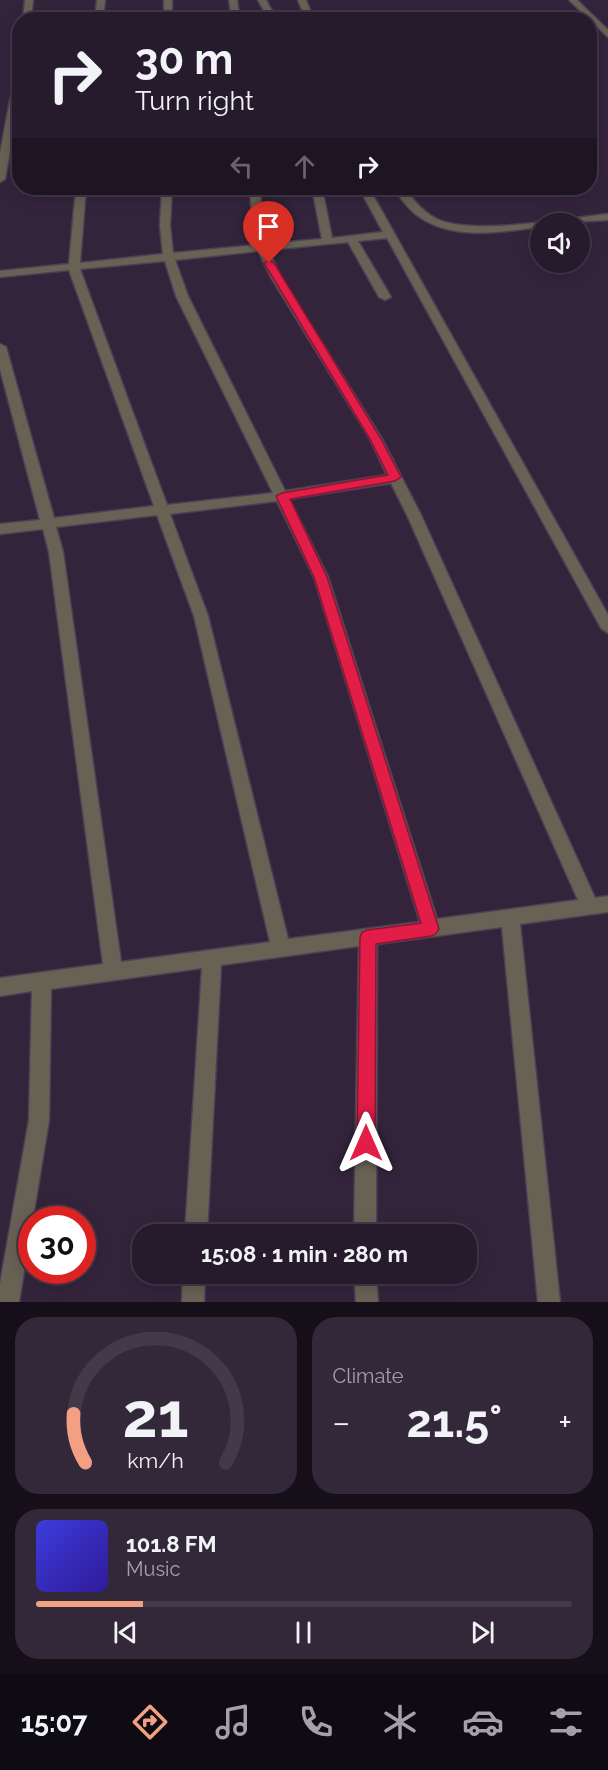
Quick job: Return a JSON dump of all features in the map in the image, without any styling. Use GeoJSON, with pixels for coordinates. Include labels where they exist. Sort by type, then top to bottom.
{"type":"FeatureCollection","features":[{"type":"Feature","properties":{"kind":"street"},"geometry":{"type":"LineString","coordinates":[[573,0],[585,12]]}},
{"type":"Feature","properties":{"kind":"street"},"geometry":{"type":"LineString","coordinates":[[597,24],[608,35]]}},
{"type":"Feature","properties":{"kind":"street"},"geometry":{"type":"LineString","coordinates":[[0,179],[12,125]]}},
{"type":"Feature","properties":{"kind":"street"},"geometry":{"type":"LineString","coordinates":[[80,195],[74,268],[201,616],[281,949]]}},
{"type":"Feature","properties":{"kind":"street"},"geometry":{"type":"LineString","coordinates":[[167,195],[165,226],[169,258],[182,296],[321,577],[431,929]]}},
{"type":"Feature","properties":{"kind":"street"},"geometry":{"type":"LineString","coordinates":[[0,987],[599,905],[376,439],[277,279],[262,248],[257,226],[255,195]]}},
{"type":"Feature","properties":{"kind":"street"},"geometry":{"type":"LineString","coordinates":[[318,195],[328,241]]}},
{"type":"Feature","properties":{"kind":"street"},"geometry":{"type":"LineString","coordinates":[[368,195],[608,628]]}},
{"type":"Feature","properties":{"kind":"street"},"geometry":{"type":"LineString","coordinates":[[404,195],[421,213],[455,228],[479,230],[530,225]]}},
{"type":"Feature","properties":{"kind":"street"},"geometry":{"type":"LineString","coordinates":[[590,219],[608,217]]}},
{"type":"Feature","properties":{"kind":"street"},"geometry":{"type":"LineString","coordinates":[[0,274],[389,235]]}},
{"type":"Feature","properties":{"kind":"street"},"geometry":{"type":"LineString","coordinates":[[351,239],[385,297]]}},
{"type":"Feature","properties":{"kind":"street"},"geometry":{"type":"LineString","coordinates":[[0,347],[56,552],[113,972]]}},
{"type":"Feature","properties":{"kind":"street"},"geometry":{"type":"LineString","coordinates":[[0,529],[282,496],[395,477]]}},
{"type":"Feature","properties":{"kind":"street"},"geometry":{"type":"LineString","coordinates":[[510,918],[549,1302]]}},
{"type":"Feature","properties":{"kind":"street"},"geometry":{"type":"LineString","coordinates":[[365,1224],[368,938]]}},
{"type":"Feature","properties":{"kind":"street"},"geometry":{"type":"LineString","coordinates":[[197,1224],[212,959]]}},
{"type":"Feature","properties":{"kind":"street"},"geometry":{"type":"LineString","coordinates":[[8,1302],[39,1120],[42,982]]}},
{"type":"Feature","properties":{"kind":"street"},"geometry":{"type":"LineString","coordinates":[[193,1302],[194,1284]]}},
{"type":"Feature","properties":{"kind":"street"},"geometry":{"type":"LineString","coordinates":[[366,1284],[367,1302]]}},
{"type":"Feature","properties":{"kind":"route"},"geometry":{"type":"LineString","coordinates":[[269,263],[376,439],[395,477],[282,496],[321,577],[431,929],[368,938],[366,1143]]}}]}
